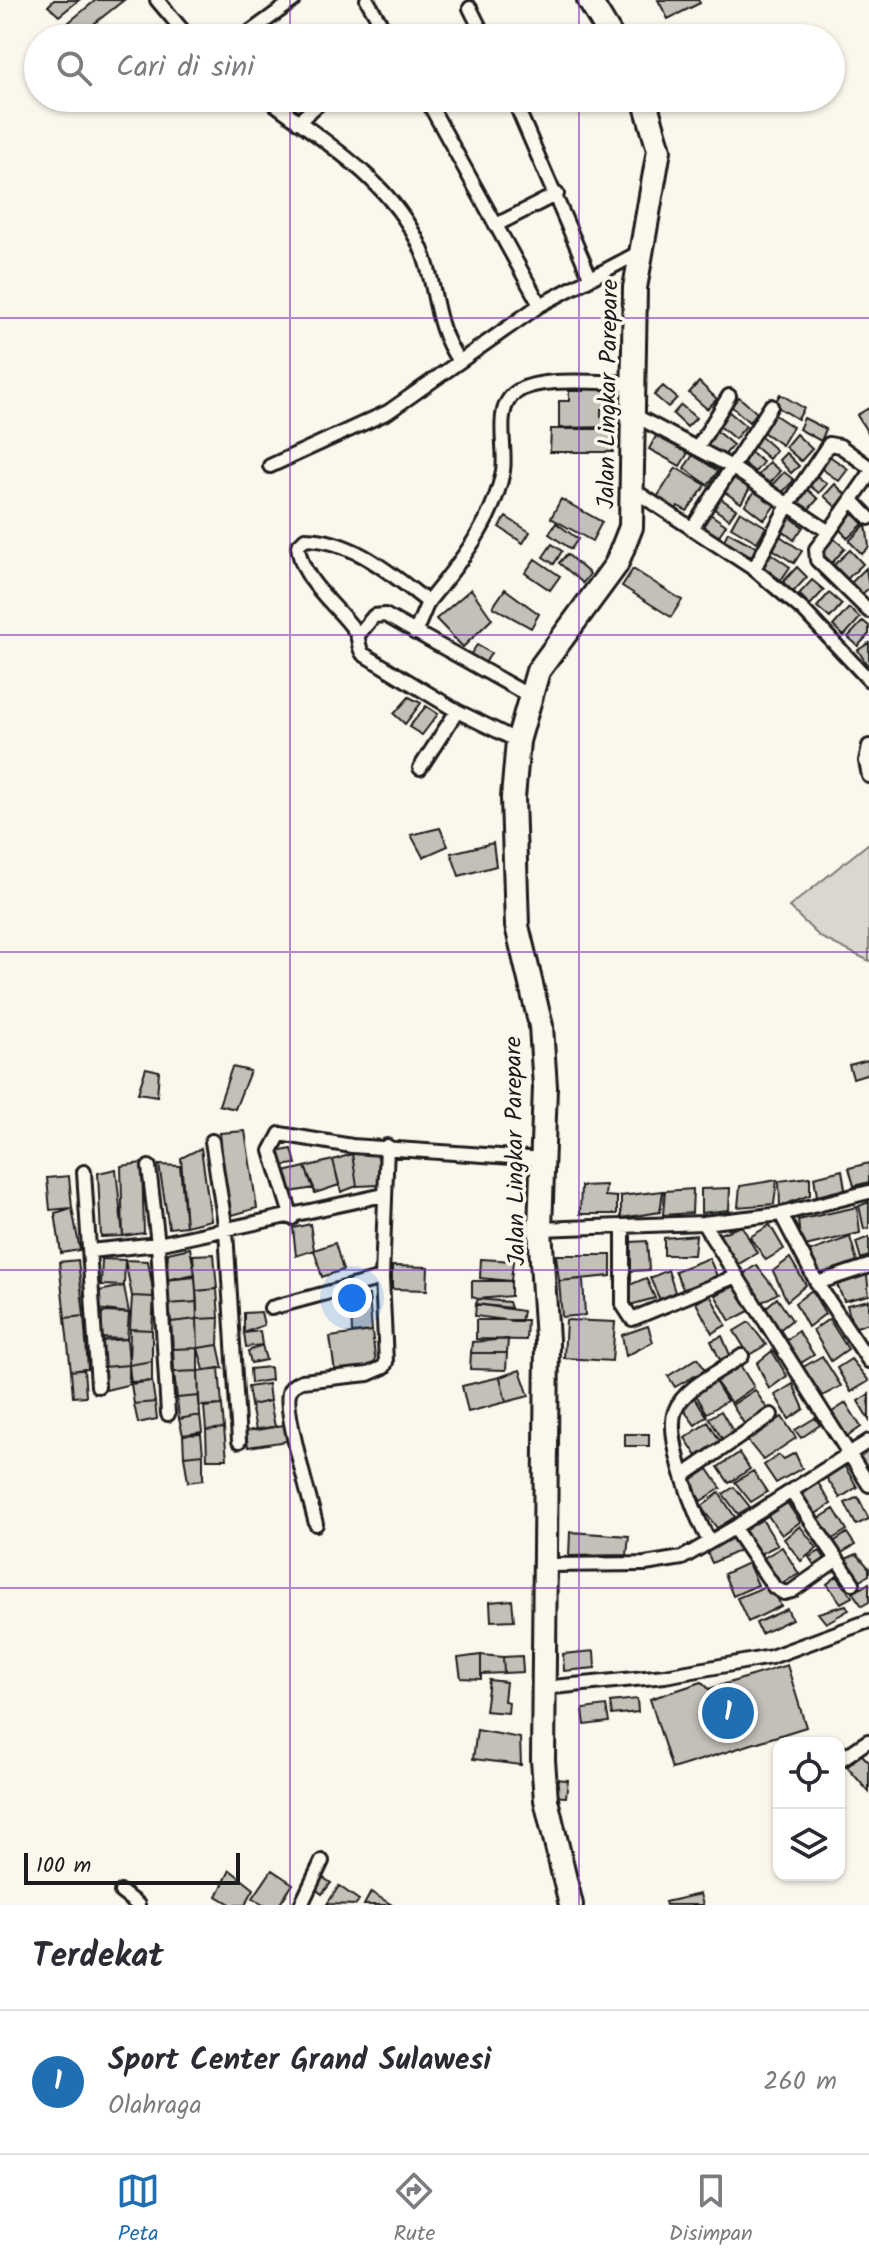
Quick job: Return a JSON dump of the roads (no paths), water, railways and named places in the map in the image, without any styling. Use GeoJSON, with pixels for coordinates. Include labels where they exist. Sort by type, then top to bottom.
{"type":"FeatureCollection","features":[{"type":"Feature","properties":{"kind":"highway"},"geometry":{"type":"LineString","coordinates":[[589,0],[604,24]]}},
{"type":"Feature","properties":{"kind":"highway","name":"Jalan Lingkar Parepare"},"geometry":{"type":"LineString","coordinates":[[571,1905],[546,1800],[543,1688],[547,1565],[547,1340],[540,1229],[543,1159],[541,1026],[517,926],[513,798],[518,741],[528,695],[549,654],[616,565],[631,527],[635,491],[633,383],[640,252],[659,150],[648,112]]}},
{"type":"Feature","properties":{"kind":"street"},"geometry":{"type":"LineString","coordinates":[[157,0],[177,24]]}},
{"type":"Feature","properties":{"kind":"street"},"geometry":{"type":"LineString","coordinates":[[261,24],[294,0]]}},
{"type":"Feature","properties":{"kind":"street"},"geometry":{"type":"LineString","coordinates":[[367,0],[381,24]]}},
{"type":"Feature","properties":{"kind":"street"},"geometry":{"type":"LineString","coordinates":[[470,8],[478,24]]}},
{"type":"Feature","properties":{"kind":"street"},"geometry":{"type":"LineString","coordinates":[[285,112],[368,176],[401,213],[421,248],[438,322],[459,361]]}},
{"type":"Feature","properties":{"kind":"street"},"geometry":{"type":"LineString","coordinates":[[298,122],[309,112]]}},
{"type":"Feature","properties":{"kind":"street"},"geometry":{"type":"LineString","coordinates":[[434,112],[540,305]]}},
{"type":"Feature","properties":{"kind":"street"},"geometry":{"type":"LineString","coordinates":[[519,112],[590,277]]}},
{"type":"Feature","properties":{"kind":"street"},"geometry":{"type":"LineString","coordinates":[[496,225],[557,194]]}},
{"type":"Feature","properties":{"kind":"street"},"geometry":{"type":"LineString","coordinates":[[270,466],[388,412],[540,305],[640,252]]}},
{"type":"Feature","properties":{"kind":"street"},"geometry":{"type":"LineString","coordinates":[[415,633],[428,602],[474,544],[485,524],[503,467],[503,410],[509,399],[516,391],[538,385],[633,383]]}},
{"type":"Feature","properties":{"kind":"street"},"geometry":{"type":"LineString","coordinates":[[698,447],[729,396]]}},
{"type":"Feature","properties":{"kind":"street"},"geometry":{"type":"LineString","coordinates":[[692,529],[771,406]]}},
{"type":"Feature","properties":{"kind":"street"},"geometry":{"type":"LineString","coordinates":[[634,415],[730,466],[829,532]]}},
{"type":"Feature","properties":{"kind":"street"},"geometry":{"type":"LineString","coordinates":[[754,569],[788,505],[829,444],[840,446],[869,467]]}},
{"type":"Feature","properties":{"kind":"street"},"geometry":{"type":"LineString","coordinates":[[869,475],[816,549],[817,560],[869,611]]}},
{"type":"Feature","properties":{"kind":"street"},"geometry":{"type":"LineString","coordinates":[[635,491],[754,569],[804,611],[869,680]]}},
{"type":"Feature","properties":{"kind":"street"},"geometry":{"type":"LineString","coordinates":[[852,500],[869,518]]}},
{"type":"Feature","properties":{"kind":"street"},"geometry":{"type":"LineString","coordinates":[[428,602],[375,562],[349,548],[305,539],[298,546],[303,566],[358,635],[363,654],[457,711],[518,741]]}},
{"type":"Feature","properties":{"kind":"street"},"geometry":{"type":"LineString","coordinates":[[358,635],[368,621],[379,614],[528,695]]}},
{"type":"Feature","properties":{"kind":"street"},"geometry":{"type":"LineString","coordinates":[[420,768],[457,711]]}},
{"type":"Feature","properties":{"kind":"street"},"geometry":{"type":"LineString","coordinates":[[869,746],[866,761],[869,776]]}},
{"type":"Feature","properties":{"kind":"street"},"geometry":{"type":"LineString","coordinates":[[292,1218],[271,1151],[280,1134],[340,1145],[543,1159]]}},
{"type":"Feature","properties":{"kind":"street"},"geometry":{"type":"LineString","coordinates":[[212,1141],[226,1231],[239,1441]]}},
{"type":"Feature","properties":{"kind":"street"},"geometry":{"type":"LineString","coordinates":[[316,1524],[292,1420],[290,1391],[294,1384],[302,1381],[368,1374],[384,1367],[382,1278],[387,1146]]}},
{"type":"Feature","properties":{"kind":"street"},"geometry":{"type":"LineString","coordinates":[[149,1167],[158,1244],[168,1414]]}},
{"type":"Feature","properties":{"kind":"street"},"geometry":{"type":"LineString","coordinates":[[84,1172],[98,1386]]}},
{"type":"Feature","properties":{"kind":"street"},"geometry":{"type":"LineString","coordinates":[[540,1229],[703,1223],[781,1214],[869,1192]]}},
{"type":"Feature","properties":{"kind":"street"},"geometry":{"type":"LineString","coordinates":[[90,1251],[158,1244],[292,1218],[384,1195]]}},
{"type":"Feature","properties":{"kind":"street"},"geometry":{"type":"LineString","coordinates":[[781,1214],[817,1283],[869,1361]]}},
{"type":"Feature","properties":{"kind":"street"},"geometry":{"type":"LineString","coordinates":[[703,1223],[734,1277],[869,1485]]}},
{"type":"Feature","properties":{"kind":"street"},"geometry":{"type":"LineString","coordinates":[[623,1227],[623,1305],[632,1319],[734,1277]]}},
{"type":"Feature","properties":{"kind":"street"},"geometry":{"type":"LineString","coordinates":[[817,1283],[869,1266]]}},
{"type":"Feature","properties":{"kind":"street"},"geometry":{"type":"LineString","coordinates":[[271,1308],[382,1278]]}},
{"type":"Feature","properties":{"kind":"street"},"geometry":{"type":"LineString","coordinates":[[856,1340],[869,1336]]}},
{"type":"Feature","properties":{"kind":"street"},"geometry":{"type":"LineString","coordinates":[[710,1542],[690,1504],[672,1421],[675,1409],[706,1380],[742,1356]]}},
{"type":"Feature","properties":{"kind":"street"},"geometry":{"type":"LineString","coordinates":[[684,1475],[771,1415]]}},
{"type":"Feature","properties":{"kind":"street"},"geometry":{"type":"LineString","coordinates":[[547,1565],[645,1564],[682,1558],[869,1441]]}},
{"type":"Feature","properties":{"kind":"street"},"geometry":{"type":"LineString","coordinates":[[791,1491],[853,1583]]}},
{"type":"Feature","properties":{"kind":"street"},"geometry":{"type":"LineString","coordinates":[[734,1528],[774,1587],[784,1593],[792,1591],[836,1560]]}},
{"type":"Feature","properties":{"kind":"street"},"geometry":{"type":"LineString","coordinates":[[543,1688],[665,1676],[771,1657],[869,1621]]}},
{"type":"Feature","properties":{"kind":"street"},"geometry":{"type":"LineString","coordinates":[[845,1757],[869,1742]]}},
{"type":"Feature","properties":{"kind":"street"},"geometry":{"type":"LineString","coordinates":[[301,1905],[322,1861]]}},
{"type":"Feature","properties":{"kind":"street"},"geometry":{"type":"LineString","coordinates":[[121,1892],[138,1905]]}},
{"type":"Feature","properties":{"kind":"place","name":"Sport Center Grand Sulawesi"},"geometry":{"type":"Point","coordinates":[728,1713]}}]}
